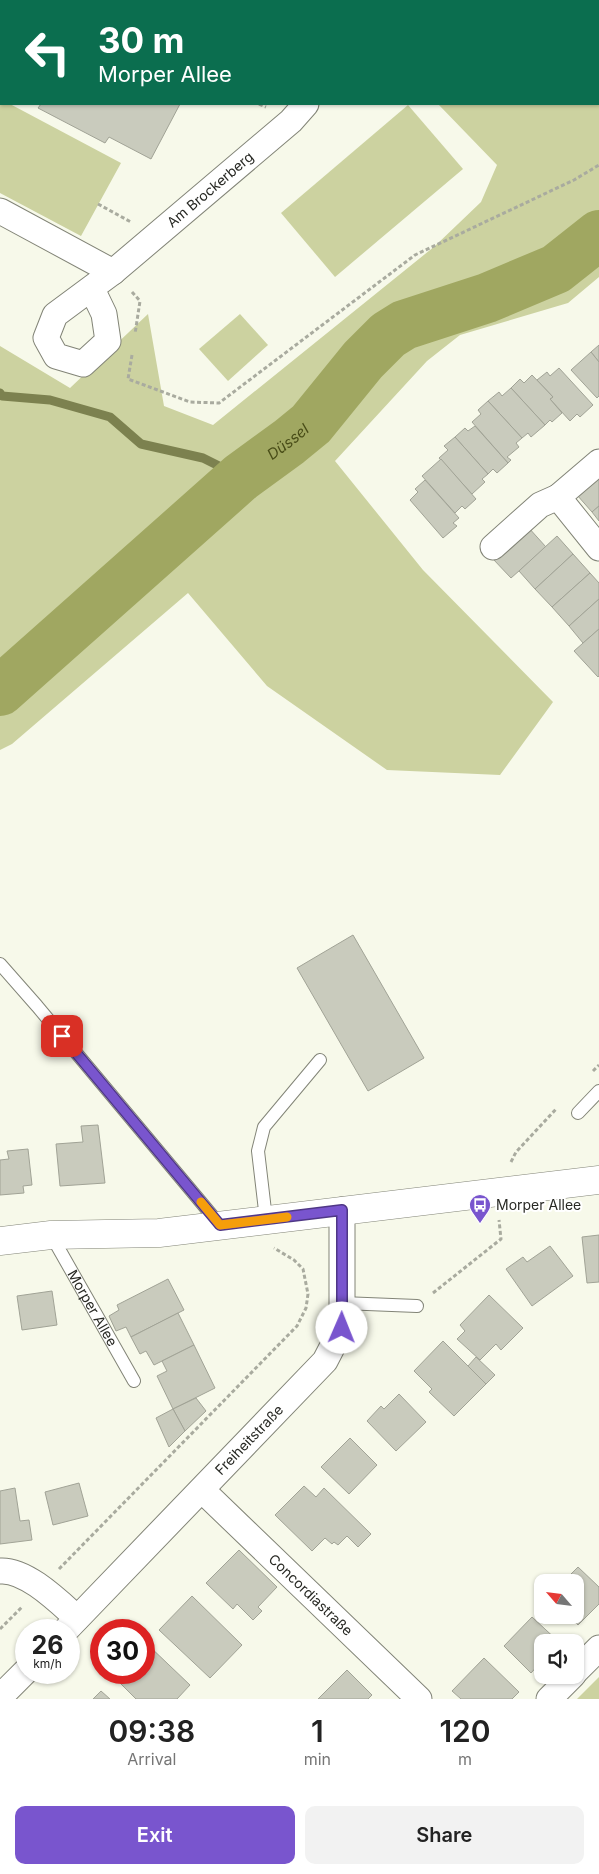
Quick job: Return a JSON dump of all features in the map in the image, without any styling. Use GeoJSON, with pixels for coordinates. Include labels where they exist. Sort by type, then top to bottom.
{"type":"FeatureCollection","features":[{"type":"Feature","properties":{"kind":"street","name":"Am Brockerberg"},"geometry":{"type":"LineString","coordinates":[[92,289],[290,121],[305,105]]}},
{"type":"Feature","properties":{"kind":"street"},"geometry":{"type":"LineString","coordinates":[[0,211],[113,272]]}},
{"type":"Feature","properties":{"kind":"street"},"geometry":{"type":"LineString","coordinates":[[493,547],[540,505],[558,497],[599,462]]}},
{"type":"Feature","properties":{"kind":"street"},"geometry":{"type":"LineString","coordinates":[[558,497],[599,548]]}},
{"type":"Feature","properties":{"kind":"street"},"geometry":{"type":"LineString","coordinates":[[0,1241],[51,1235],[94,1233],[140,1234],[599,1180]]}},
{"type":"Feature","properties":{"kind":"street","name":"Freiheitstraße"},"geometry":{"type":"LineString","coordinates":[[76,1619],[325,1361],[342,1328],[342,1210]]}},
{"type":"Feature","properties":{"kind":"street","name":"Concordiastraße"},"geometry":{"type":"LineString","coordinates":[[202,1490],[419,1699]]}},
{"type":"Feature","properties":{"kind":"street"},"geometry":{"type":"LineString","coordinates":[[0,1571],[8,1571],[42,1587],[67,1619]]}},
{"type":"Feature","properties":{"kind":"street"},"geometry":{"type":"LineString","coordinates":[[584,1664],[599,1648]]}},
{"type":"Feature","properties":{"kind":"street"},"geometry":{"type":"LineString","coordinates":[[0,1697],[15,1682]]}},
{"type":"Feature","properties":{"kind":"street"},"geometry":{"type":"LineString","coordinates":[[549,1699],[564,1684]]}},
{"type":"Feature","properties":{"kind":"lane"},"geometry":{"type":"LineString","coordinates":[[0,964],[220,1225]]}},
{"type":"Feature","properties":{"kind":"lane"},"geometry":{"type":"LineString","coordinates":[[266,1219],[258,1151],[264,1127],[320,1060]]}},
{"type":"Feature","properties":{"kind":"lane"},"geometry":{"type":"LineString","coordinates":[[578,1113],[599,1091]]}},
{"type":"Feature","properties":{"kind":"lane","name":"Morper Allee"},"geometry":{"type":"LineString","coordinates":[[51,1235],[134,1381]]}},
{"type":"Feature","properties":{"kind":"lane"},"geometry":{"type":"LineString","coordinates":[[342,1303],[417,1306]]}},
{"type":"Feature","properties":{"kind":"path"},"geometry":{"type":"LineString","coordinates":[[132,350],[128,379],[190,402],[218,402],[415,255],[574,180],[599,165]]}},
{"type":"Feature","properties":{"kind":"path"},"geometry":{"type":"LineString","coordinates":[[98,204],[156,236]]}},
{"type":"Feature","properties":{"kind":"path"},"geometry":{"type":"LineString","coordinates":[[113,272],[140,301],[134,340]]}},
{"type":"Feature","properties":{"kind":"path"},"geometry":{"type":"LineString","coordinates":[[0,1629],[296,1326],[306,1308],[308,1294],[302,1269],[294,1260],[270,1246],[266,1219]]}},
{"type":"Feature","properties":{"kind":"green space"},"geometry":{"type":"Polygon","coordinates":[[[0,105],[12,105],[121,163],[81,236],[0,193],[0,105]]]}},
{"type":"Feature","properties":{"kind":"green space"},"geometry":{"type":"Polygon","coordinates":[[[408,105],[463,169],[335,277],[281,213],[408,105]]]}},
{"type":"Feature","properties":{"kind":"green space"},"geometry":{"type":"Polygon","coordinates":[[[439,105],[599,105],[599,277],[568,303],[460,335],[427,361],[335,461],[423,570],[553,702],[500,775],[387,770],[267,686],[188,593],[12,744],[0,750],[0,346],[70,388],[148,314],[164,406],[213,425],[435,246],[481,202],[497,165],[439,105]]]}},
{"type":"Feature","properties":{"kind":"green space"},"geometry":{"type":"Polygon","coordinates":[[[240,314],[268,345],[228,381],[199,349],[240,314]]]}},
{"type":"Feature","properties":{"kind":"green space"},"geometry":{"type":"Polygon","coordinates":[[[599,1677],[599,1699],[577,1699],[599,1677]]]}},
{"type":"Feature","properties":{"kind":"building"},"geometry":{"type":"Polygon","coordinates":[[[40,105],[179,105],[151,159],[109,137],[105,143],[38,108],[40,105]]]}},
{"type":"Feature","properties":{"kind":"building"},"geometry":{"type":"Polygon","coordinates":[[[599,345],[599,362],[591,352],[599,345]]]}},
{"type":"Feature","properties":{"kind":"building"},"geometry":{"type":"Polygon","coordinates":[[[591,352],[599,362],[599,396],[597,398],[571,370],[591,352]]]}},
{"type":"Feature","properties":{"kind":"building"},"geometry":{"type":"Polygon","coordinates":[[[559,368],[593,405],[580,417],[577,414],[570,421],[550,399],[553,397],[537,380],[547,372],[550,376],[559,368]]]}},
{"type":"Feature","properties":{"kind":"building"},"geometry":{"type":"Polygon","coordinates":[[[532,375],[553,397],[550,399],[562,413],[552,422],[550,420],[545,425],[511,388],[520,379],[524,383],[532,375]]]}},
{"type":"Feature","properties":{"kind":"building"},"geometry":{"type":"Polygon","coordinates":[[[511,388],[545,425],[531,437],[528,433],[522,438],[488,401],[499,392],[502,396],[511,388]]]}},
{"type":"Feature","properties":{"kind":"building"},"geometry":{"type":"Polygon","coordinates":[[[488,401],[522,438],[516,443],[519,447],[507,457],[511,460],[508,463],[472,422],[481,414],[478,410],[488,401]]]}},
{"type":"Feature","properties":{"kind":"building"},"geometry":{"type":"Polygon","coordinates":[[[475,426],[508,463],[497,473],[493,469],[488,474],[455,437],[465,428],[468,431],[475,426]]]}},
{"type":"Feature","properties":{"kind":"building"},"geometry":{"type":"Polygon","coordinates":[[[455,437],[488,474],[482,479],[485,482],[472,494],[439,458],[448,450],[444,446],[455,437]]]}},
{"type":"Feature","properties":{"kind":"building"},"geometry":{"type":"Polygon","coordinates":[[[441,459],[476,499],[465,509],[462,506],[455,513],[422,476],[441,459]]]}},
{"type":"Feature","properties":{"kind":"building"},"geometry":{"type":"Polygon","coordinates":[[[599,476],[599,506],[592,512],[577,495],[599,476]]]}},
{"type":"Feature","properties":{"kind":"building"},"geometry":{"type":"Polygon","coordinates":[[[425,480],[459,518],[453,523],[457,526],[443,538],[410,500],[418,492],[415,489],[425,480]]]}},
{"type":"Feature","properties":{"kind":"building"},"geometry":{"type":"Polygon","coordinates":[[[599,506],[599,521],[592,512],[599,506]]]}},
{"type":"Feature","properties":{"kind":"building"},"geometry":{"type":"Polygon","coordinates":[[[528,527],[546,547],[511,578],[493,559],[528,527]]]}},
{"type":"Feature","properties":{"kind":"building"},"geometry":{"type":"Polygon","coordinates":[[[557,536],[573,554],[535,589],[519,571],[557,536]]]}},
{"type":"Feature","properties":{"kind":"building"},"geometry":{"type":"Polygon","coordinates":[[[573,554],[590,573],[552,607],[535,589],[573,554]]]}},
{"type":"Feature","properties":{"kind":"building"},"geometry":{"type":"Polygon","coordinates":[[[590,573],[599,583],[599,599],[569,626],[552,607],[590,573]]]}},
{"type":"Feature","properties":{"kind":"building"},"geometry":{"type":"Polygon","coordinates":[[[599,599],[599,629],[583,643],[569,626],[599,599]]]}},
{"type":"Feature","properties":{"kind":"building"},"geometry":{"type":"Polygon","coordinates":[[[599,629],[599,676],[598,677],[574,651],[599,629]]]}},
{"type":"Feature","properties":{"kind":"building"},"geometry":{"type":"Polygon","coordinates":[[[353,935],[424,1058],[368,1091],[297,968],[353,935]]]}},
{"type":"Feature","properties":{"kind":"building"},"geometry":{"type":"Polygon","coordinates":[[[98,1125],[105,1183],[60,1186],[56,1144],[83,1142],[81,1126],[98,1125]]]}},
{"type":"Feature","properties":{"kind":"building"},"geometry":{"type":"Polygon","coordinates":[[[28,1149],[32,1185],[23,1186],[24,1193],[0,1195],[0,1160],[9,1159],[7,1151],[28,1149]]]}},
{"type":"Feature","properties":{"kind":"building"},"geometry":{"type":"Polygon","coordinates":[[[599,1235],[599,1282],[587,1283],[582,1237],[599,1235]]]}},
{"type":"Feature","properties":{"kind":"building"},"geometry":{"type":"Polygon","coordinates":[[[550,1246],[573,1276],[532,1306],[506,1269],[523,1257],[527,1262],[550,1246]]]}},
{"type":"Feature","properties":{"kind":"building"},"geometry":{"type":"Polygon","coordinates":[[[168,1279],[184,1310],[131,1337],[126,1327],[116,1331],[109,1316],[119,1310],[117,1305],[168,1279]]]}},
{"type":"Feature","properties":{"kind":"building"},"geometry":{"type":"Polygon","coordinates":[[[52,1291],[57,1325],[22,1330],[17,1296],[52,1291]]]}},
{"type":"Feature","properties":{"kind":"building"},"geometry":{"type":"Polygon","coordinates":[[[489,1295],[523,1328],[501,1350],[496,1344],[480,1360],[457,1339],[465,1331],[460,1325],[489,1295]]]}},
{"type":"Feature","properties":{"kind":"building"},"geometry":{"type":"Polygon","coordinates":[[[178,1313],[194,1345],[154,1365],[146,1351],[140,1354],[131,1337],[178,1313]]]}},
{"type":"Feature","properties":{"kind":"building"},"geometry":{"type":"Polygon","coordinates":[[[443,1341],[486,1384],[454,1416],[429,1392],[432,1389],[414,1371],[443,1341]]]}},
{"type":"Feature","properties":{"kind":"building"},"geometry":{"type":"Polygon","coordinates":[[[194,1345],[215,1388],[173,1409],[157,1376],[167,1371],[162,1361],[194,1345]]]}},
{"type":"Feature","properties":{"kind":"building"},"geometry":{"type":"Polygon","coordinates":[[[476,1357],[495,1375],[486,1384],[468,1366],[476,1357]]]}},
{"type":"Feature","properties":{"kind":"building"},"geometry":{"type":"Polygon","coordinates":[[[399,1394],[426,1422],[396,1451],[367,1421],[381,1406],[384,1409],[399,1394]]]}},
{"type":"Feature","properties":{"kind":"building"},"geometry":{"type":"Polygon","coordinates":[[[196,1398],[206,1411],[185,1431],[173,1409],[196,1398]]]}},
{"type":"Feature","properties":{"kind":"building"},"geometry":{"type":"Polygon","coordinates":[[[173,1409],[185,1431],[169,1447],[156,1418],[173,1409]]]}},
{"type":"Feature","properties":{"kind":"building"},"geometry":{"type":"Polygon","coordinates":[[[350,1438],[377,1465],[349,1494],[321,1467],[350,1438]]]}},
{"type":"Feature","properties":{"kind":"building"},"geometry":{"type":"Polygon","coordinates":[[[79,1483],[88,1516],[53,1525],[45,1492],[79,1483]]]}},
{"type":"Feature","properties":{"kind":"building"},"geometry":{"type":"Polygon","coordinates":[[[304,1486],[316,1497],[324,1488],[371,1534],[358,1547],[347,1536],[338,1545],[334,1542],[332,1544],[325,1538],[312,1551],[275,1515],[304,1486]]]}},
{"type":"Feature","properties":{"kind":"building"},"geometry":{"type":"Polygon","coordinates":[[[15,1488],[20,1521],[29,1520],[32,1540],[0,1544],[0,1491],[15,1488]]]}},
{"type":"Feature","properties":{"kind":"building"},"geometry":{"type":"Polygon","coordinates":[[[239,1550],[277,1587],[258,1607],[262,1611],[253,1620],[237,1604],[233,1609],[206,1583],[239,1550]]]}},
{"type":"Feature","properties":{"kind":"building"},"geometry":{"type":"Polygon","coordinates":[[[578,1567],[599,1587],[599,1604],[584,1619],[584,1574],[571,1574],[578,1567]]]}},
{"type":"Feature","properties":{"kind":"building"},"geometry":{"type":"Polygon","coordinates":[[[192,1596],[242,1645],[210,1678],[159,1630],[192,1596]]]}},
{"type":"Feature","properties":{"kind":"building"},"geometry":{"type":"Polygon","coordinates":[[[532,1617],[534,1624],[540,1624],[550,1634],[534,1634],[534,1670],[531,1673],[504,1646],[532,1617]]]}},
{"type":"Feature","properties":{"kind":"building"},"geometry":{"type":"Polygon","coordinates":[[[155,1652],[190,1685],[177,1699],[136,1699],[121,1684],[155,1684],[155,1652]]]}},
{"type":"Feature","properties":{"kind":"building"},"geometry":{"type":"Polygon","coordinates":[[[484,1658],[519,1692],[512,1699],[461,1699],[452,1691],[484,1658]]]}},
{"type":"Feature","properties":{"kind":"building"},"geometry":{"type":"Polygon","coordinates":[[[347,1670],[372,1695],[368,1699],[318,1699],[347,1670]]]}},
{"type":"Feature","properties":{"kind":"building"},"geometry":{"type":"Polygon","coordinates":[[[101,1691],[110,1699],[93,1699],[101,1691]]]}},
{"type":"Feature","properties":{"kind":"waterway","name":"Düssel"},"geometry":{"type":"LineString","coordinates":[[0,691],[241,477],[311,424],[363,360],[388,335],[404,325],[487,298],[556,269],[599,235]]}},
{"type":"Feature","properties":{"kind":"waterway"},"geometry":{"type":"LineString","coordinates":[[0,393],[2,396],[50,400],[110,417],[141,444],[203,458],[241,477]]}},
{"type":"Feature","properties":{"kind":"slow traffic"},"geometry":{"type":"LineString","coordinates":[[201,1202],[220,1225],[287,1217]]}},
{"type":"Feature","properties":{"kind":"place","name":"Morper Allee"},"geometry":{"type":"Point","coordinates":[480,1224]}},
{"type":"Feature","properties":{"kind":"route"},"geometry":{"type":"LineString","coordinates":[[62,1036],[220,1225],[342,1210],[342,1328]]}}]}
